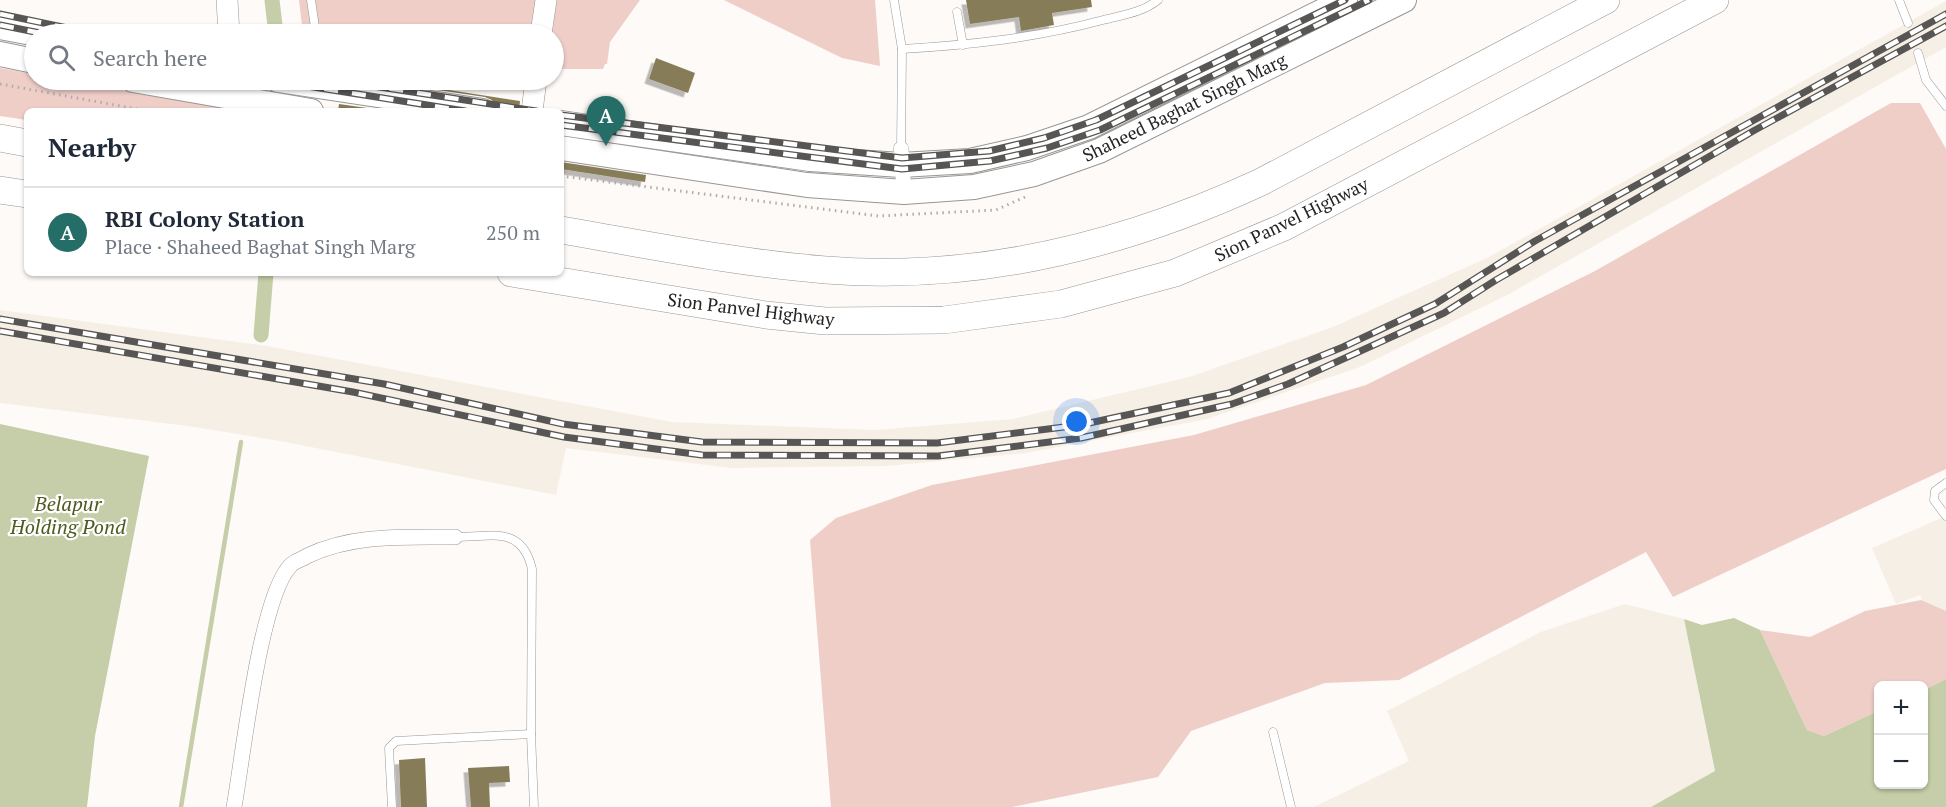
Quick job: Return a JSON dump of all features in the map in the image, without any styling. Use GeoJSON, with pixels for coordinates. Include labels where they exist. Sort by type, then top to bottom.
{"type":"FeatureCollection","features":[{"type":"Feature","properties":{"kind":"highway"},"geometry":{"type":"LineString","coordinates":[[564,230],[773,265],[828,270],[940,270],[1050,255],[1158,225],[1261,182],[1606,0]]}},
{"type":"Feature","properties":{"kind":"highway","name":"Sion Panvel Highway"},"geometry":{"type":"LineString","coordinates":[[529,276],[766,315],[825,321],[944,320],[1061,304],[1175,273],[1284,227],[1715,0]]}},
{"type":"Feature","properties":{"kind":"highway"},"geometry":{"type":"LineString","coordinates":[[0,138],[24,142]]}},
{"type":"Feature","properties":{"kind":"highway"},"geometry":{"type":"LineString","coordinates":[[0,190],[24,194]]}},
{"type":"Feature","properties":{"kind":"main road","name":"Shaheed Baghat Singh Marg"},"geometry":{"type":"LineString","coordinates":[[564,123],[810,159],[901,157],[970,161],[1027,148],[1089,127],[1345,0]]}},
{"type":"Feature","properties":{"kind":"main road","name":"Shaheed Baghat Singh Marg"},"geometry":{"type":"LineString","coordinates":[[564,148],[807,185],[904,192],[974,187],[1034,174],[1099,151],[1404,0]]}},
{"type":"Feature","properties":{"kind":"main road"},"geometry":{"type":"LineString","coordinates":[[0,27],[24,32]]}},
{"type":"Feature","properties":{"kind":"main road"},"geometry":{"type":"LineString","coordinates":[[0,54],[24,59]]}},
{"type":"Feature","properties":{"kind":"main road"},"geometry":{"type":"LineString","coordinates":[[234,90],[258,102],[293,108]]}},
{"type":"Feature","properties":{"kind":"main road"},"geometry":{"type":"LineString","coordinates":[[355,90],[465,108]]}},
{"type":"Feature","properties":{"kind":"street"},"geometry":{"type":"LineString","coordinates":[[226,0],[228,24]]}},
{"type":"Feature","properties":{"kind":"street"},"geometry":{"type":"LineString","coordinates":[[542,24],[546,0]]}},
{"type":"Feature","properties":{"kind":"street"},"geometry":{"type":"LineString","coordinates":[[532,108],[535,90]]}},
{"type":"Feature","properties":{"kind":"street"},"geometry":{"type":"LineString","coordinates":[[901,157],[904,192]]}},
{"type":"Feature","properties":{"kind":"street"},"geometry":{"type":"LineString","coordinates":[[234,807],[262,640],[273,595],[291,565],[342,542],[455,537]]}},
{"type":"Feature","properties":{"kind":"lane"},"geometry":{"type":"LineString","coordinates":[[311,0],[315,24]]}},
{"type":"Feature","properties":{"kind":"lane"},"geometry":{"type":"LineString","coordinates":[[894,0],[902,49],[901,157]]}},
{"type":"Feature","properties":{"kind":"lane"},"geometry":{"type":"LineString","coordinates":[[902,49],[963,45],[1056,33],[1144,10],[1158,0]]}},
{"type":"Feature","properties":{"kind":"lane"},"geometry":{"type":"LineString","coordinates":[[1899,0],[1908,23]]}},
{"type":"Feature","properties":{"kind":"lane"},"geometry":{"type":"LineString","coordinates":[[957,12],[963,45]]}},
{"type":"Feature","properties":{"kind":"lane"},"geometry":{"type":"LineString","coordinates":[[1918,53],[1926,80],[1946,106]]}},
{"type":"Feature","properties":{"kind":"lane"},"geometry":{"type":"LineString","coordinates":[[1946,483],[1935,491],[1934,500],[1946,516]]}},
{"type":"Feature","properties":{"kind":"lane"},"geometry":{"type":"LineString","coordinates":[[455,537],[512,537],[522,544],[529,556],[532,569],[531,734],[534,807]]}},
{"type":"Feature","properties":{"kind":"lane"},"geometry":{"type":"LineString","coordinates":[[1273,732],[1291,807]]}},
{"type":"Feature","properties":{"kind":"lane"},"geometry":{"type":"LineString","coordinates":[[392,807],[389,748],[396,741],[531,734]]}},
{"type":"Feature","properties":{"kind":"path"},"geometry":{"type":"LineString","coordinates":[[0,84],[24,88]]}},
{"type":"Feature","properties":{"kind":"path"},"geometry":{"type":"LineString","coordinates":[[33,90],[132,108]]}},
{"type":"Feature","properties":{"kind":"shaded area"},"geometry":{"type":"Polygon","coordinates":[[[299,0],[640,0],[610,42],[607,64],[603,69],[564,69],[564,24],[302,24],[299,0]]]}},
{"type":"Feature","properties":{"kind":"shaded area"},"geometry":{"type":"Polygon","coordinates":[[[724,0],[875,0],[880,66],[842,58],[724,0]]]}},
{"type":"Feature","properties":{"kind":"shaded area"},"geometry":{"type":"Polygon","coordinates":[[[1946,1],[1946,47],[1509,294],[1360,367],[1207,419],[1026,453],[887,466],[732,468],[566,448],[556,495],[280,441],[188,426],[0,403],[0,310],[267,346],[672,422],[875,430],[1013,419],[1189,377],[1333,327],[1489,257],[1946,1]]]}},
{"type":"Feature","properties":{"kind":"shaded area"},"geometry":{"type":"Polygon","coordinates":[[[0,68],[24,72],[24,90],[122,90],[223,108],[24,108],[24,120],[0,116],[0,68]]]}},
{"type":"Feature","properties":{"kind":"shaded area"},"geometry":{"type":"Polygon","coordinates":[[[1891,103],[1920,103],[1946,149],[1946,469],[1673,597],[1646,552],[1399,680],[1325,683],[1191,731],[1158,777],[1012,807],[831,807],[810,540],[836,518],[932,485],[1194,435],[1366,385],[1595,271],[1891,103]]]}},
{"type":"Feature","properties":{"kind":"shaded area"},"geometry":{"type":"Polygon","coordinates":[[[1946,516],[1946,653],[1920,595],[1896,604],[1872,548],[1946,516]]]}},
{"type":"Feature","properties":{"kind":"shaded area"},"geometry":{"type":"Polygon","coordinates":[[[1921,600],[1946,611],[1946,679],[1928,688],[1928,681],[1874,681],[1874,713],[1824,736],[1807,730],[1760,630],[1810,637],[1865,611],[1921,600]]]}},
{"type":"Feature","properties":{"kind":"shaded area"},"geometry":{"type":"Polygon","coordinates":[[[1625,604],[1684,619],[1715,772],[1651,807],[1314,807],[1409,761],[1387,711],[1541,632],[1625,604]]]}},
{"type":"Feature","properties":{"kind":"water","name":"Belapur Holding Pond"},"geometry":{"type":"Polygon","coordinates":[[[0,424],[149,456],[95,736],[87,807],[0,807],[0,424]]]}},
{"type":"Feature","properties":{"kind":"water"},"geometry":{"type":"Polygon","coordinates":[[[1734,618],[1760,630],[1807,730],[1824,736],[1874,713],[1874,789],[1928,789],[1928,688],[1946,679],[1946,807],[1651,807],[1715,771],[1684,619],[1702,625],[1734,618]]]}},
{"type":"Feature","properties":{"kind":"building"},"geometry":{"type":"Polygon","coordinates":[[[966,0],[1091,0],[1092,7],[1052,13],[1054,25],[1021,31],[1019,17],[970,24],[966,0]]]}},
{"type":"Feature","properties":{"kind":"building"},"geometry":{"type":"Polygon","coordinates":[[[656,58],[695,73],[688,93],[649,79],[656,58]]]}},
{"type":"Feature","properties":{"kind":"building"},"geometry":{"type":"Polygon","coordinates":[[[438,90],[520,101],[519,108],[496,108],[492,100],[438,90]]]}},
{"type":"Feature","properties":{"kind":"building"},"geometry":{"type":"Polygon","coordinates":[[[339,104],[367,108],[338,108],[339,104]]]}},
{"type":"Feature","properties":{"kind":"building"},"geometry":{"type":"Polygon","coordinates":[[[564,162],[646,175],[645,182],[564,169],[564,162]]]}},
{"type":"Feature","properties":{"kind":"building"},"geometry":{"type":"Polygon","coordinates":[[[425,758],[427,807],[401,807],[399,760],[425,758]]]}},
{"type":"Feature","properties":{"kind":"building"},"geometry":{"type":"Polygon","coordinates":[[[509,766],[510,782],[489,783],[490,807],[471,807],[468,768],[509,766]]]}},
{"type":"Feature","properties":{"kind":"waterway"},"geometry":{"type":"LineString","coordinates":[[272,0],[275,24]]}},
{"type":"Feature","properties":{"kind":"waterway"},"geometry":{"type":"LineString","coordinates":[[261,335],[266,276]]}},
{"type":"Feature","properties":{"kind":"waterway"},"geometry":{"type":"LineString","coordinates":[[181,807],[241,442]]}},
{"type":"Feature","properties":{"kind":"railway"},"geometry":{"type":"LineString","coordinates":[[564,115],[902,158],[989,151],[1044,138],[1096,120],[1345,0]]}},
{"type":"Feature","properties":{"kind":"railway"},"geometry":{"type":"LineString","coordinates":[[564,125],[902,169],[990,161],[1047,148],[1100,130],[1369,0]]}},
{"type":"Feature","properties":{"kind":"railway"},"geometry":{"type":"LineString","coordinates":[[0,14],[48,24]]}},
{"type":"Feature","properties":{"kind":"railway"},"geometry":{"type":"LineString","coordinates":[[0,319],[384,384],[563,424],[702,442],[937,443],[1080,425],[1229,393],[1343,347],[1435,304],[1535,241],[1946,14]]}},
{"type":"Feature","properties":{"kind":"railway"},"geometry":{"type":"LineString","coordinates":[[0,25],[24,30]]}},
{"type":"Feature","properties":{"kind":"railway"},"geometry":{"type":"LineString","coordinates":[[0,331],[353,392],[564,437],[702,455],[938,456],[1081,438],[1232,404],[1288,384],[1444,313],[1496,280],[1755,130],[1946,26]]}},
{"type":"Feature","properties":{"kind":"railway"},"geometry":{"type":"LineString","coordinates":[[332,90],[446,108]]}},
{"type":"Feature","properties":{"kind":"railway"},"geometry":{"type":"LineString","coordinates":[[399,90],[516,108]]}},
{"type":"Feature","properties":{"kind":"place","name":"RBI Colony Station"},"geometry":{"type":"Point","coordinates":[606,146]}}]}
